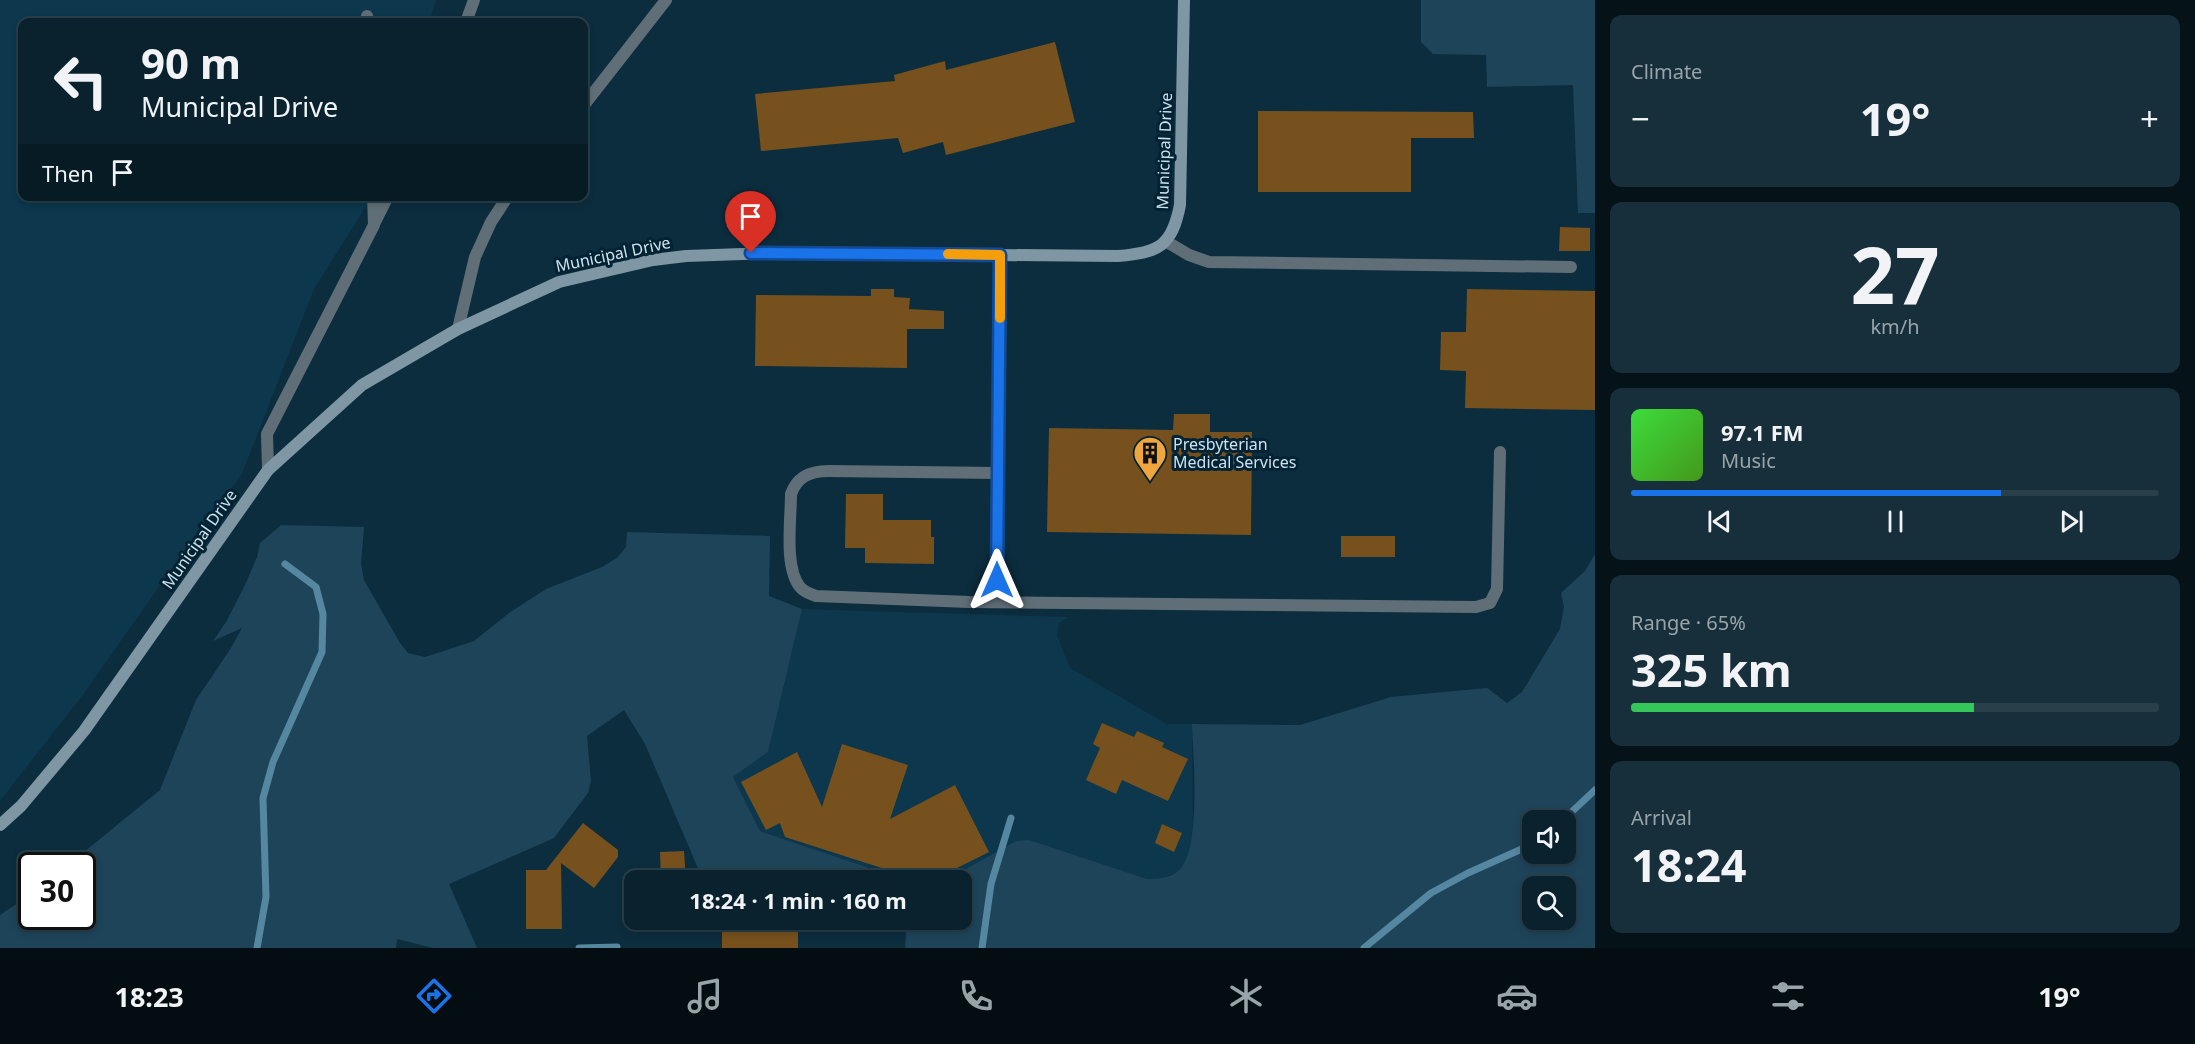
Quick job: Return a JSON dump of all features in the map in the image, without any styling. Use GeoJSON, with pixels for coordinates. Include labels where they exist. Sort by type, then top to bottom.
{"type":"FeatureCollection","features":[{"type":"Feature","properties":{"kind":"main road","name":"Municipal Drive"},"geometry":{"type":"LineString","coordinates":[[0,825],[21,806],[84,731],[268,470],[362,385],[458,329],[559,282],[653,260],[686,256],[773,253],[1140,255],[1155,250],[1167,242],[1176,224],[1180,205],[1184,0]]}},
{"type":"Feature","properties":{"kind":"street"},"geometry":{"type":"LineString","coordinates":[[467,18],[474,0]]}},
{"type":"Feature","properties":{"kind":"street"},"geometry":{"type":"LineString","coordinates":[[588,100],[666,0]]}},
{"type":"Feature","properties":{"kind":"street"},"geometry":{"type":"LineString","coordinates":[[373,201],[374,225]]}},
{"type":"Feature","properties":{"kind":"street"},"geometry":{"type":"LineString","coordinates":[[268,470],[267,434],[386,201]]}},
{"type":"Feature","properties":{"kind":"street"},"geometry":{"type":"LineString","coordinates":[[458,329],[475,257],[491,222],[505,201]]}},
{"type":"Feature","properties":{"kind":"street"},"geometry":{"type":"LineString","coordinates":[[1167,242],[1189,255],[1209,262],[1571,267]]}},
{"type":"Feature","properties":{"kind":"street"},"geometry":{"type":"LineString","coordinates":[[997,602],[1000,255]]}},
{"type":"Feature","properties":{"kind":"street"},"geometry":{"type":"LineString","coordinates":[[998,473],[828,471],[810,473],[801,478],[791,494],[790,559],[791,570],[801,589],[816,596],[997,602],[1476,608],[1490,603],[1497,589],[1500,452]]}},
{"type":"Feature","properties":{"kind":"shaded area"},"geometry":{"type":"Polygon","coordinates":[[[0,0],[436,0],[430,18],[18,18],[18,201],[369,201],[314,289],[242,474],[195,536],[82,696],[0,801],[0,0]]]}},
{"type":"Feature","properties":{"kind":"shaded area"},"geometry":{"type":"Polygon","coordinates":[[[1421,0],[1595,0],[1595,213],[1578,213],[1573,85],[1487,87],[1486,55],[1433,54],[1421,42],[1421,0]]]}},
{"type":"Feature","properties":{"kind":"shaded area"},"geometry":{"type":"Polygon","coordinates":[[[281,525],[364,527],[361,564],[364,580],[400,643],[408,653],[425,657],[474,641],[509,613],[546,589],[602,567],[618,557],[626,547],[627,532],[770,536],[769,596],[802,609],[768,752],[733,777],[760,831],[875,870],[699,870],[645,744],[624,710],[587,736],[591,781],[588,793],[554,838],[449,884],[477,948],[433,948],[397,939],[396,948],[0,948],[0,915],[18,903],[18,930],[96,930],[96,852],[84,852],[160,790],[196,700],[242,628],[213,641],[226,622],[245,585],[257,557],[260,543],[281,525]]]}},
{"type":"Feature","properties":{"kind":"shaded area"},"geometry":{"type":"Polygon","coordinates":[[[1595,554],[1595,948],[905,948],[906,930],[972,930],[972,870],[964,870],[1016,841],[1029,840],[1147,879],[1171,875],[1178,871],[1186,860],[1193,824],[1192,724],[1300,725],[1391,697],[1487,688],[1507,703],[1522,692],[1560,629],[1564,607],[1561,593],[1585,571],[1595,554]]]}},
{"type":"Feature","properties":{"kind":"shaded area"},"geometry":{"type":"Polygon","coordinates":[[[802,609],[1068,617],[1059,623],[1057,635],[1070,668],[1167,724],[1192,724],[1193,831],[1188,859],[1177,872],[1160,879],[1147,879],[1016,841],[964,870],[875,870],[760,831],[733,777],[768,752],[802,609]]]}},
{"type":"Feature","properties":{"kind":"building"},"geometry":{"type":"Polygon","coordinates":[[[1055,42],[1075,122],[946,155],[943,142],[903,153],[898,138],[761,151],[755,94],[895,81],[894,75],[945,61],[946,70],[1055,42]]]}},
{"type":"Feature","properties":{"kind":"building"},"geometry":{"type":"Polygon","coordinates":[[[1258,111],[1473,112],[1474,138],[1411,138],[1411,192],[1258,192],[1258,111]]]}},
{"type":"Feature","properties":{"kind":"building"},"geometry":{"type":"Polygon","coordinates":[[[1560,227],[1590,228],[1590,251],[1559,251],[1560,227]]]}},
{"type":"Feature","properties":{"kind":"building"},"geometry":{"type":"Polygon","coordinates":[[[871,289],[894,289],[894,297],[910,298],[909,309],[944,311],[944,329],[907,329],[907,368],[755,366],[756,295],[871,296],[871,289]]]}},
{"type":"Feature","properties":{"kind":"building"},"geometry":{"type":"Polygon","coordinates":[[[1467,289],[1595,291],[1595,410],[1465,408],[1466,371],[1440,370],[1441,332],[1466,332],[1467,289]]]}},
{"type":"Feature","properties":{"kind":"building","name":"Presbyterian Medical Services"},"geometry":{"type":"Polygon","coordinates":[[[1174,414],[1210,414],[1210,432],[1252,432],[1251,535],[1047,532],[1049,428],[1173,430],[1174,414]]]}},
{"type":"Feature","properties":{"kind":"building"},"geometry":{"type":"Polygon","coordinates":[[[846,494],[883,494],[883,520],[931,520],[931,537],[934,537],[934,564],[865,563],[865,548],[845,548],[846,494]]]}},
{"type":"Feature","properties":{"kind":"building"},"geometry":{"type":"Polygon","coordinates":[[[1341,536],[1395,536],[1395,557],[1341,557],[1341,536]]]}},
{"type":"Feature","properties":{"kind":"building"},"geometry":{"type":"Polygon","coordinates":[[[1102,723],[1134,737],[1137,731],[1164,743],[1162,747],[1188,759],[1168,801],[1122,780],[1116,794],[1086,780],[1100,748],[1093,744],[1102,723]]]}},
{"type":"Feature","properties":{"kind":"building"},"geometry":{"type":"Polygon","coordinates":[[[842,744],[908,765],[890,819],[955,785],[989,852],[953,870],[888,870],[785,837],[780,823],[766,830],[741,782],[797,752],[822,807],[842,744]]]}},
{"type":"Feature","properties":{"kind":"building"},"geometry":{"type":"Polygon","coordinates":[[[583,823],[618,850],[618,857],[594,888],[561,863],[562,929],[526,929],[526,870],[546,870],[583,823]]]}},
{"type":"Feature","properties":{"kind":"building"},"geometry":{"type":"Polygon","coordinates":[[[1162,824],[1182,833],[1174,852],[1155,843],[1162,824]]]}},
{"type":"Feature","properties":{"kind":"building"},"geometry":{"type":"Polygon","coordinates":[[[684,851],[685,870],[661,870],[660,852],[684,851]]]}},
{"type":"Feature","properties":{"kind":"building"},"geometry":{"type":"Polygon","coordinates":[[[722,930],[798,930],[798,948],[722,948],[722,930]]]}},
{"type":"Feature","properties":{"kind":"waterway"},"geometry":{"type":"LineString","coordinates":[[257,948],[266,897],[263,798],[273,762],[322,652],[323,614],[316,587],[285,564]]}},
{"type":"Feature","properties":{"kind":"waterway"},"geometry":{"type":"LineString","coordinates":[[1574,810],[1595,790]]}},
{"type":"Feature","properties":{"kind":"waterway"},"geometry":{"type":"LineString","coordinates":[[982,948],[991,884],[1011,818]]}},
{"type":"Feature","properties":{"kind":"waterway"},"geometry":{"type":"LineString","coordinates":[[1364,948],[1431,893],[1468,873],[1522,849]]}},
{"type":"Feature","properties":{"kind":"waterway"},"geometry":{"type":"LineString","coordinates":[[579,948],[617,947]]}},
{"type":"Feature","properties":{"kind":"slow traffic"},"geometry":{"type":"LineString","coordinates":[[948,254],[1000,255],[1000,318]]}},
{"type":"Feature","properties":{"kind":"place","name":"Presbyterian Medical Services"},"geometry":{"type":"Point","coordinates":[1150,482]}},
{"type":"Feature","properties":{"kind":"route"},"geometry":{"type":"LineString","coordinates":[[751,253],[1000,255],[997,580]]}}]}
